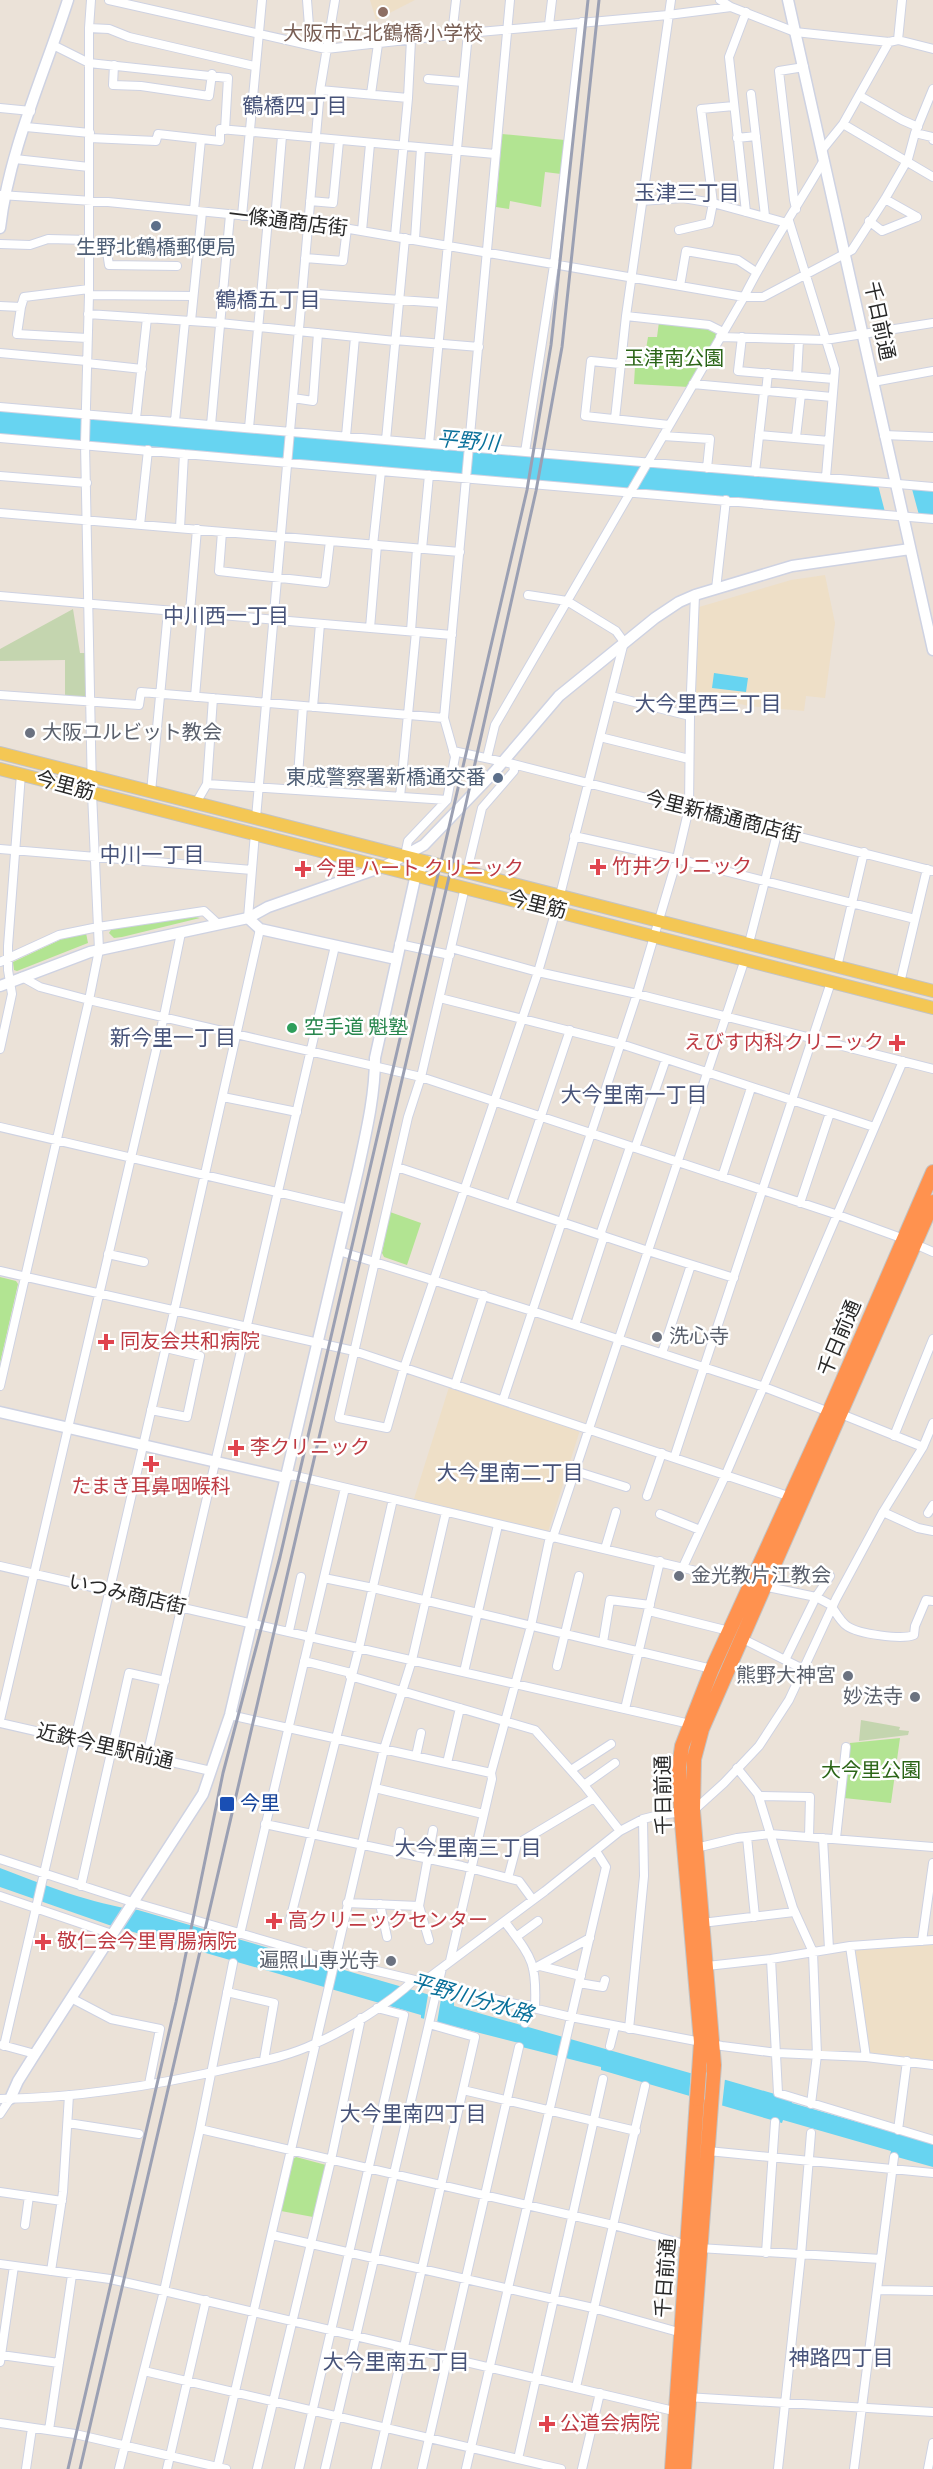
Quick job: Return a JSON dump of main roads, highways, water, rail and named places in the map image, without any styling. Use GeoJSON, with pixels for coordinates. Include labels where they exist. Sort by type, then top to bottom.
{"type":"FeatureCollection","features":[{"type":"Feature","properties":{"kind":"highway","name":"千日前通"},"geometry":{"type":"LineString","coordinates":[[684,2397],[682,2333],[708,2151],[714,2076],[707,2043],[687,1811],[694,1759],[702,1729],[735,1635],[909,1241],[933,1172]]}},
{"type":"Feature","properties":{"kind":"highway","name":"千日前通"},"geometry":{"type":"LineString","coordinates":[[909,1241],[933,1202]]}},
{"type":"Feature","properties":{"kind":"highway","name":"千日前通"},"geometry":{"type":"LineString","coordinates":[[757,1585],[791,1497],[835,1413]]}},
{"type":"Feature","properties":{"kind":"highway","name":"千日前通"},"geometry":{"type":"LineString","coordinates":[[672,2469],[684,2397],[694,2246],[697,2099],[699,2072],[707,2043],[707,1966],[696,1848],[679,1767],[682,1746],[712,1669],[735,1635]]}},
{"type":"Feature","properties":{"kind":"highway","name":"千日前通"},"geometry":{"type":"LineString","coordinates":[[682,2413],[684,2469]]}},
{"type":"Feature","properties":{"kind":"main road","name":"今里筋"},"geometry":{"type":"LineString","coordinates":[[0,753],[933,991]]}},
{"type":"Feature","properties":{"kind":"main road","name":"今里筋"},"geometry":{"type":"LineString","coordinates":[[0,769],[93,797],[255,833],[933,1008]]}},
{"type":"Feature","properties":{"kind":"water"},"geometry":{"type":"Polygon","coordinates":[[[0,410],[933,491],[933,516],[0,435],[0,410]]]}},
{"type":"Feature","properties":{"kind":"water"},"geometry":{"type":"Polygon","coordinates":[[[714,673],[748,678],[746,692],[712,688],[714,673]]]}},
{"type":"Feature","properties":{"kind":"water","name":"平野川分水路"},"geometry":{"type":"Polygon","coordinates":[[[0,1868],[86,1899],[138,1910],[454,2002],[454,2006],[690,2073],[726,2080],[792,2099],[792,2103],[933,2144],[933,2167],[890,2155],[891,2151],[783,2120],[782,2123],[601,2070],[601,2067],[421,2018],[421,2015],[109,1925],[0,1887],[0,1868]]]}},
{"type":"Feature","properties":{"kind":"railway"},"geometry":{"type":"LineString","coordinates":[[68,2469],[176,2002],[223,1773],[280,1557],[527,490],[551,345],[588,0]]}},
{"type":"Feature","properties":{"kind":"railway"},"geometry":{"type":"LineString","coordinates":[[80,2469],[465,808],[536,491],[562,347],[599,0]]}},
{"type":"Feature","properties":{"kind":"place","name":"大阪市立北鶴橋小学校"},"geometry":{"type":"Point","coordinates":[383,12]}},
{"type":"Feature","properties":{"kind":"place","name":"生野北鶴橋郵便局"},"geometry":{"type":"Point","coordinates":[156,226]}},
{"type":"Feature","properties":{"kind":"place","name":"大阪ユルビット教会"},"geometry":{"type":"Point","coordinates":[30,733]}},
{"type":"Feature","properties":{"kind":"place","name":"東成警察署新橋通交番"},"geometry":{"type":"Point","coordinates":[498,778]}},
{"type":"Feature","properties":{"kind":"place","name":"竹井クリニック"},"geometry":{"type":"Point","coordinates":[598,867]}},
{"type":"Feature","properties":{"kind":"place","name":"今里 ハート クリニック"},"geometry":{"type":"Point","coordinates":[303,869]}},
{"type":"Feature","properties":{"kind":"place","name":"空手道 魁塾"},"geometry":{"type":"Point","coordinates":[292,1028]}},
{"type":"Feature","properties":{"kind":"place","name":"えびす内科クリニック"},"geometry":{"type":"Point","coordinates":[897,1043]}},
{"type":"Feature","properties":{"kind":"place","name":"洗心寺"},"geometry":{"type":"Point","coordinates":[657,1337]}},
{"type":"Feature","properties":{"kind":"place","name":"同友会共和病院"},"geometry":{"type":"Point","coordinates":[106,1342]}},
{"type":"Feature","properties":{"kind":"place","name":"李クリニック"},"geometry":{"type":"Point","coordinates":[236,1448]}},
{"type":"Feature","properties":{"kind":"place","name":"たまき耳鼻咽喉科"},"geometry":{"type":"Point","coordinates":[151,1464]}},
{"type":"Feature","properties":{"kind":"place","name":"金光教片江教会"},"geometry":{"type":"Point","coordinates":[679,1576]}},
{"type":"Feature","properties":{"kind":"place","name":"熊野大神宮"},"geometry":{"type":"Point","coordinates":[848,1676]}},
{"type":"Feature","properties":{"kind":"place","name":"妙法寺"},"geometry":{"type":"Point","coordinates":[915,1697]}},
{"type":"Feature","properties":{"kind":"place","name":"今里"},"geometry":{"type":"Point","coordinates":[227,1804]}},
{"type":"Feature","properties":{"kind":"place","name":"高クリニックセンター"},"geometry":{"type":"Point","coordinates":[274,1921]}},
{"type":"Feature","properties":{"kind":"place","name":"敬仁会今里胃腸病院"},"geometry":{"type":"Point","coordinates":[43,1942]}},
{"type":"Feature","properties":{"kind":"place","name":"遍照山専光寺"},"geometry":{"type":"Point","coordinates":[391,1961]}},
{"type":"Feature","properties":{"kind":"place","name":"公道会病院"},"geometry":{"type":"Point","coordinates":[547,2424]}},
{"type":"Feature","properties":{"kind":"district","name":"鶴橋四丁目"},"geometry":{"type":"Point","coordinates":[295,106]}},
{"type":"Feature","properties":{"kind":"district","name":"玉津三丁目"},"geometry":{"type":"Point","coordinates":[687,193]}},
{"type":"Feature","properties":{"kind":"district","name":"鶴橋五丁目"},"geometry":{"type":"Point","coordinates":[268,300]}},
{"type":"Feature","properties":{"kind":"district","name":"中川西一丁目"},"geometry":{"type":"Point","coordinates":[226,616]}},
{"type":"Feature","properties":{"kind":"district","name":"大今里西三丁目"},"geometry":{"type":"Point","coordinates":[708,704]}},
{"type":"Feature","properties":{"kind":"district","name":"中川一丁目"},"geometry":{"type":"Point","coordinates":[152,855]}},
{"type":"Feature","properties":{"kind":"district","name":"新今里一丁目"},"geometry":{"type":"Point","coordinates":[173,1038]}},
{"type":"Feature","properties":{"kind":"district","name":"大今里南一丁目"},"geometry":{"type":"Point","coordinates":[634,1095]}},
{"type":"Feature","properties":{"kind":"district","name":"大今里南二丁目"},"geometry":{"type":"Point","coordinates":[510,1473]}},
{"type":"Feature","properties":{"kind":"district","name":"大今里南三丁目"},"geometry":{"type":"Point","coordinates":[468,1848]}},
{"type":"Feature","properties":{"kind":"district","name":"大今里南四丁目"},"geometry":{"type":"Point","coordinates":[413,2114]}},
{"type":"Feature","properties":{"kind":"district","name":"神路四丁目"},"geometry":{"type":"Point","coordinates":[841,2358]}},
{"type":"Feature","properties":{"kind":"district","name":"大今里南五丁目"},"geometry":{"type":"Point","coordinates":[396,2362]}},
{"type":"Feature","properties":{"kind":"park label","name":"玉津南公園"},"geometry":{"type":"Point","coordinates":[674,359]}},
{"type":"Feature","properties":{"kind":"park label","name":"大今里公園"},"geometry":{"type":"Point","coordinates":[871,1771]}},
{"type":"Feature","properties":{"kind":"water label","name":"平野川"},"geometry":{"type":"Point","coordinates":[468,441]}}]}
